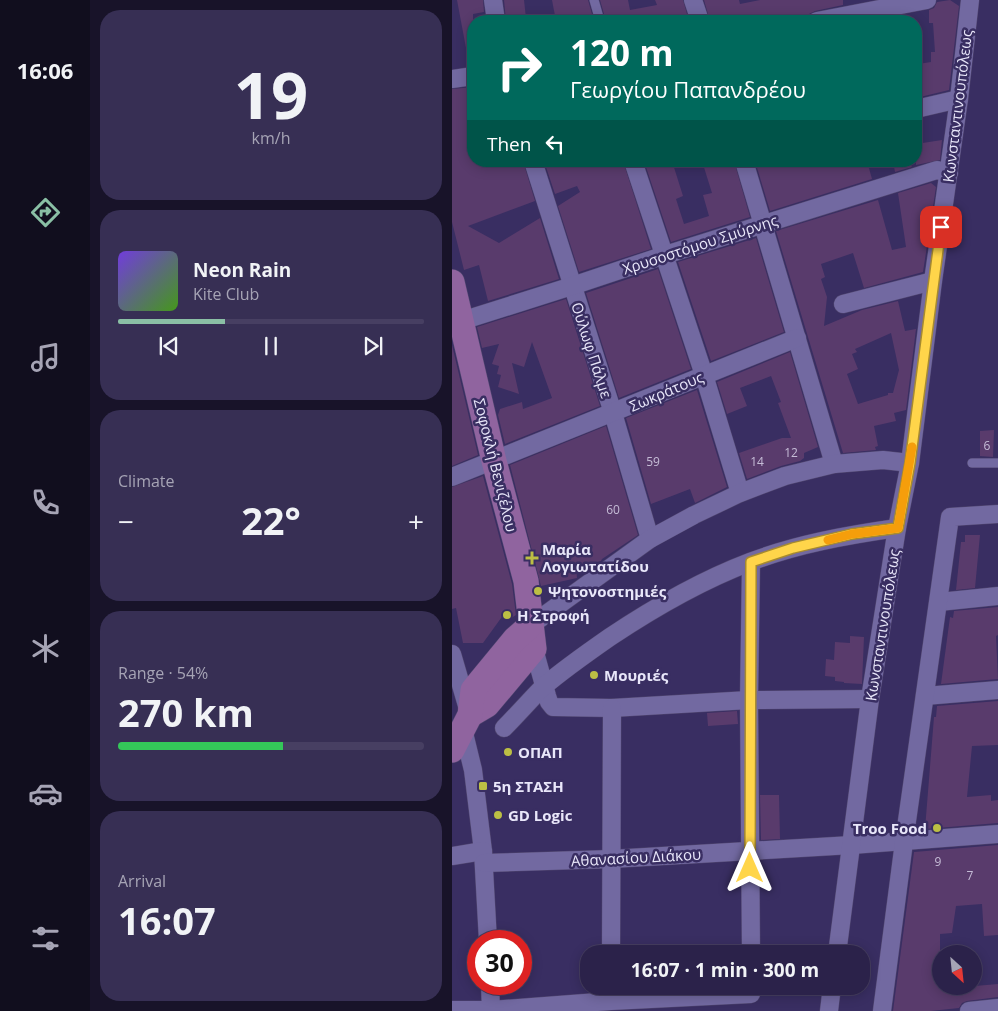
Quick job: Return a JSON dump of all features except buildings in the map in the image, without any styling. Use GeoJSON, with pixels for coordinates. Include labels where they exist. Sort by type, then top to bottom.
{"type":"FeatureCollection","features":[{"type":"Feature","properties":{"kind":"street"},"geometry":{"type":"LineString","coordinates":[[493,0],[495,15]]}},
{"type":"Feature","properties":{"kind":"street"},"geometry":{"type":"LineString","coordinates":[[693,0],[698,15]]}},
{"type":"Feature","properties":{"kind":"street"},"geometry":{"type":"LineString","coordinates":[[837,15],[867,6],[927,0]]}},
{"type":"Feature","properties":{"kind":"street","name":"Κωνσταντινουπόλεως"},"geometry":{"type":"LineString","coordinates":[[838,945],[870,699],[910,463],[959,99],[970,0]]}},
{"type":"Feature","properties":{"kind":"street"},"geometry":{"type":"LineString","coordinates":[[452,79],[467,77]]}},
{"type":"Feature","properties":{"kind":"street"},"geometry":{"type":"LineString","coordinates":[[922,108],[959,99]]}},
{"type":"Feature","properties":{"kind":"street","name":"Ούλωφ Πάλμε"},"geometry":{"type":"LineString","coordinates":[[535,167],[613,413],[650,539]]}},
{"type":"Feature","properties":{"kind":"street"},"geometry":{"type":"LineString","coordinates":[[635,167],[704,375],[740,493]]}},
{"type":"Feature","properties":{"kind":"street"},"geometry":{"type":"LineString","coordinates":[[746,167],[834,464]]}},
{"type":"Feature","properties":{"kind":"street","name":"Χρυσοστόμου Σμύρνης"},"geometry":{"type":"LineString","coordinates":[[457,322],[937,170],[949,173]]}},
{"type":"Feature","properties":{"kind":"street"},"geometry":{"type":"LineString","coordinates":[[843,304],[933,281]]}},
{"type":"Feature","properties":{"kind":"street","name":"Σοφοκλή Βενιζέλου"},"geometry":{"type":"LineString","coordinates":[[452,282],[457,322],[526,581],[534,649]]}},
{"type":"Feature","properties":{"kind":"street","name":"Σωκράτους"},"geometry":{"type":"LineString","coordinates":[[452,477],[797,338]]}},
{"type":"Feature","properties":{"kind":"street"},"geometry":{"type":"LineString","coordinates":[[461,731],[473,690],[515,639],[531,625],[650,539],[740,493],[786,476],[834,464],[883,460],[910,463]]}},
{"type":"Feature","properties":{"kind":"street"},"geometry":{"type":"LineString","coordinates":[[882,1011],[950,517],[998,514]]}},
{"type":"Feature","properties":{"kind":"street"},"geometry":{"type":"LineString","coordinates":[[504,728],[544,687],[585,654],[637,619],[694,586],[751,562],[793,548],[852,534],[898,528]]}},
{"type":"Feature","properties":{"kind":"street"},"geometry":{"type":"LineString","coordinates":[[751,562],[751,945]]}},
{"type":"Feature","properties":{"kind":"street"},"geometry":{"type":"LineString","coordinates":[[939,602],[998,596]]}},
{"type":"Feature","properties":{"kind":"street"},"geometry":{"type":"LineString","coordinates":[[461,731],[487,705],[534,649]]}},
{"type":"Feature","properties":{"kind":"street"},"geometry":{"type":"LineString","coordinates":[[534,649],[548,702],[553,707],[612,708],[750,700],[870,699]]}},
{"type":"Feature","properties":{"kind":"street"},"geometry":{"type":"LineString","coordinates":[[453,664],[461,731],[473,770],[484,857],[487,930]]}},
{"type":"Feature","properties":{"kind":"street"},"geometry":{"type":"LineString","coordinates":[[925,696],[998,690]]}},
{"type":"Feature","properties":{"kind":"street"},"geometry":{"type":"LineString","coordinates":[[611,945],[612,708]]}},
{"type":"Feature","properties":{"kind":"street","name":"Αθανασίου Διάκου"},"geometry":{"type":"LineString","coordinates":[[452,856],[611,859],[904,842],[998,834]]}},
{"type":"Feature","properties":{"kind":"street"},"geometry":{"type":"LineString","coordinates":[[490,995],[491,1011]]}},
{"type":"Feature","properties":{"kind":"street"},"geometry":{"type":"LineString","coordinates":[[829,1011],[831,995]]}},
{"type":"Feature","properties":{"kind":"street"},"geometry":{"type":"LineString","coordinates":[[452,1010],[491,1011],[611,999],[751,997]]}},
{"type":"Feature","properties":{"kind":"street"},"geometry":{"type":"LineString","coordinates":[[969,1011],[998,1008]]}},
{"type":"Feature","properties":{"kind":"lane"},"geometry":{"type":"LineString","coordinates":[[594,0],[598,15]]}},
{"type":"Feature","properties":{"kind":"lane"},"geometry":{"type":"LineString","coordinates":[[972,463],[998,463]]}},
{"type":"Feature","properties":{"kind":"slow traffic"},"geometry":{"type":"LineString","coordinates":[[828,540],[852,534],[898,528],[912,447]]}},
{"type":"Feature","properties":{"kind":"place","name":"Μαρία Λογιωτατίδου"},"geometry":{"type":"Point","coordinates":[532,558]}},
{"type":"Feature","properties":{"kind":"place","name":"Ψητονοστημιές"},"geometry":{"type":"Point","coordinates":[538,591]}},
{"type":"Feature","properties":{"kind":"place","name":"Η Στροφή"},"geometry":{"type":"Point","coordinates":[507,615]}},
{"type":"Feature","properties":{"kind":"place","name":"Μουριές"},"geometry":{"type":"Point","coordinates":[594,675]}},
{"type":"Feature","properties":{"kind":"place","name":"ΟΠΑΠ"},"geometry":{"type":"Point","coordinates":[508,752]}},
{"type":"Feature","properties":{"kind":"place","name":"5η ΣΤΑΣΗ"},"geometry":{"type":"Point","coordinates":[483,786]}},
{"type":"Feature","properties":{"kind":"place","name":"GD Logic"},"geometry":{"type":"Point","coordinates":[498,815]}},
{"type":"Feature","properties":{"kind":"place","name":"Troo Food"},"geometry":{"type":"Point","coordinates":[937,828]}},
{"type":"Feature","properties":{"kind":"route"},"geometry":{"type":"LineString","coordinates":[[750,868],[751,562],[793,548],[852,534],[898,528],[910,463],[941,227]]}}]}
